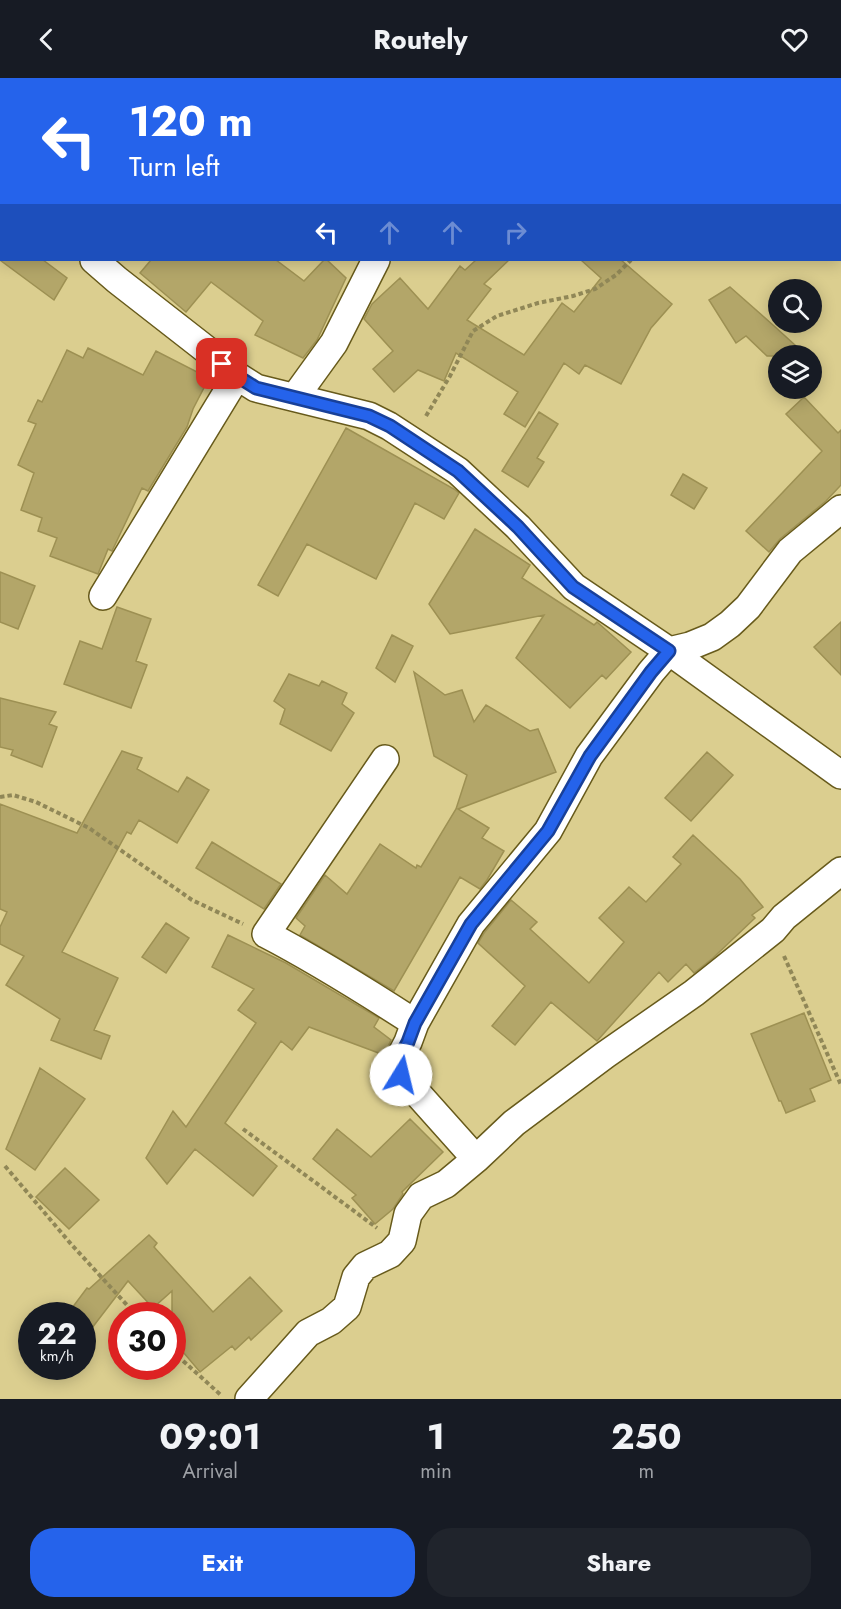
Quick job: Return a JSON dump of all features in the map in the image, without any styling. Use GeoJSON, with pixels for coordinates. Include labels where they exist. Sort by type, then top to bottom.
{"type":"FeatureCollection","features":[{"type":"Feature","properties":{"kind":"street"},"geometry":{"type":"LineString","coordinates":[[95,261],[237,376],[256,388],[369,416],[390,426],[458,471],[518,527],[573,587],[669,651],[841,775]]}},
{"type":"Feature","properties":{"kind":"street"},"geometry":{"type":"LineString","coordinates":[[295,397],[334,343],[375,261]]}},
{"type":"Feature","properties":{"kind":"street"},"geometry":{"type":"LineString","coordinates":[[103,596],[237,376]]}},
{"type":"Feature","properties":{"kind":"street"},"geometry":{"type":"LineString","coordinates":[[476,1159],[401,1075],[400,1057],[415,1023],[471,924],[548,831],[590,756],[651,672],[669,651],[690,646],[711,637],[730,624],[748,607],[790,551],[841,509]]}},
{"type":"Feature","properties":{"kind":"street"},"geometry":{"type":"LineString","coordinates":[[385,759],[266,934],[361,988],[415,1023]]}},
{"type":"Feature","properties":{"kind":"street"},"geometry":{"type":"LineString","coordinates":[[249,1399],[308,1333],[331,1321],[347,1306],[356,1277],[365,1266],[390,1254],[402,1241],[408,1214],[421,1197],[446,1184],[513,1123],[694,993],[773,930],[784,917],[841,871]]}},
{"type":"Feature","properties":{"kind":"path"},"geometry":{"type":"LineString","coordinates":[[411,440],[473,331],[497,316],[596,289],[616,275],[630,261]]}},
{"type":"Feature","properties":{"kind":"path"},"geometry":{"type":"LineString","coordinates":[[0,797],[13,795],[36,802],[89,828],[192,900],[266,934]]}},
{"type":"Feature","properties":{"kind":"path"},"geometry":{"type":"LineString","coordinates":[[773,930],[841,1085]]}},
{"type":"Feature","properties":{"kind":"path"},"geometry":{"type":"LineString","coordinates":[[243,1129],[375,1227],[402,1241]]}},
{"type":"Feature","properties":{"kind":"path"},"geometry":{"type":"LineString","coordinates":[[5,1166],[70,1244],[124,1302]]}},
{"type":"Feature","properties":{"kind":"path"},"geometry":{"type":"LineString","coordinates":[[186,1364],[224,1399]]}},
{"type":"Feature","properties":{"kind":"building"},"geometry":{"type":"Polygon","coordinates":[[[1,261],[44,261],[67,278],[54,300],[1,261]]]}},
{"type":"Feature","properties":{"kind":"building"},"geometry":{"type":"Polygon","coordinates":[[[150,261],[277,261],[304,281],[323,261],[328,261],[346,278],[317,340],[303,358],[255,335],[263,321],[211,282],[186,312],[140,273],[150,261]]]}},
{"type":"Feature","properties":{"kind":"building"},"geometry":{"type":"Polygon","coordinates":[[[475,261],[508,261],[484,284],[491,289],[467,320],[524,355],[562,303],[574,312],[601,278],[582,261],[622,261],[672,304],[651,328],[621,384],[585,365],[579,374],[564,363],[525,427],[504,414],[518,392],[456,353],[444,381],[418,370],[394,392],[373,369],[393,351],[364,319],[372,304],[400,278],[428,309],[460,266],[465,270],[475,261]]]}},
{"type":"Feature","properties":{"kind":"building"},"geometry":{"type":"Polygon","coordinates":[[[730,287],[768,321],[768,333],[781,333],[795,345],[768,345],[767,356],[746,336],[736,343],[709,300],[730,287]]]}},
{"type":"Feature","properties":{"kind":"building"},"geometry":{"type":"Polygon","coordinates":[[[88,348],[143,375],[156,351],[209,378],[193,409],[187,427],[148,491],[142,488],[112,551],[108,549],[98,574],[50,556],[57,538],[38,531],[42,518],[21,510],[34,473],[18,465],[36,424],[28,421],[38,400],[42,402],[67,350],[83,358],[88,348]]]}},
{"type":"Feature","properties":{"kind":"building"},"geometry":{"type":"Polygon","coordinates":[[[802,399],[806,399],[838,433],[841,430],[841,485],[826,501],[780,539],[769,552],[746,531],[822,451],[786,414],[802,399]]]}},
{"type":"Feature","properties":{"kind":"building"},"geometry":{"type":"Polygon","coordinates":[[[539,412],[558,424],[537,458],[544,462],[528,487],[502,471],[539,412]]]}},
{"type":"Feature","properties":{"kind":"building"},"geometry":{"type":"Polygon","coordinates":[[[346,428],[459,493],[444,519],[415,503],[376,579],[307,544],[278,596],[258,585],[346,428]]]}},
{"type":"Feature","properties":{"kind":"building"},"geometry":{"type":"Polygon","coordinates":[[[683,474],[707,488],[694,509],[671,495],[683,474]]]}},
{"type":"Feature","properties":{"kind":"building"},"geometry":{"type":"Polygon","coordinates":[[[475,529],[530,565],[522,578],[594,625],[597,622],[631,652],[606,679],[602,675],[570,708],[516,658],[544,615],[450,634],[429,604],[475,529]]]}},
{"type":"Feature","properties":{"kind":"building"},"geometry":{"type":"Polygon","coordinates":[[[0,572],[35,586],[18,629],[0,622],[0,572]]]}},
{"type":"Feature","properties":{"kind":"building"},"geometry":{"type":"Polygon","coordinates":[[[117,607],[151,619],[136,661],[147,665],[131,708],[64,684],[80,641],[102,649],[117,607]]]}},
{"type":"Feature","properties":{"kind":"building"},"geometry":{"type":"Polygon","coordinates":[[[841,622],[841,675],[814,647],[841,622]]]}},
{"type":"Feature","properties":{"kind":"building"},"geometry":{"type":"Polygon","coordinates":[[[392,635],[413,646],[395,682],[376,668],[392,635]]]}},
{"type":"Feature","properties":{"kind":"building"},"geometry":{"type":"Polygon","coordinates":[[[414,672],[445,695],[462,690],[474,722],[486,705],[530,731],[538,729],[556,772],[458,809],[489,828],[482,838],[504,851],[480,889],[460,877],[394,991],[300,935],[305,926],[296,918],[325,875],[347,894],[380,844],[416,868],[417,865],[421,867],[456,809],[467,775],[434,756],[414,672]]]}},
{"type":"Feature","properties":{"kind":"building"},"geometry":{"type":"Polygon","coordinates":[[[289,674],[319,686],[322,681],[347,693],[342,704],[354,713],[331,751],[280,724],[285,709],[274,701],[289,674]]]}},
{"type":"Feature","properties":{"kind":"building"},"geometry":{"type":"Polygon","coordinates":[[[0,698],[56,712],[49,724],[57,727],[42,767],[11,755],[13,750],[0,747],[0,698]]]}},
{"type":"Feature","properties":{"kind":"building"},"geometry":{"type":"Polygon","coordinates":[[[122,751],[142,758],[137,769],[178,792],[187,777],[209,790],[177,843],[139,820],[131,834],[127,832],[62,952],[118,978],[94,1030],[110,1036],[101,1059],[51,1040],[60,1019],[6,985],[24,956],[0,944],[0,927],[7,912],[0,909],[0,804],[77,833],[122,751]]]}},
{"type":"Feature","properties":{"kind":"building"},"geometry":{"type":"Polygon","coordinates":[[[707,752],[733,775],[691,821],[665,798],[707,752]]]}},
{"type":"Feature","properties":{"kind":"building"},"geometry":{"type":"Polygon","coordinates":[[[693,835],[740,879],[763,907],[752,915],[755,918],[713,958],[694,973],[686,964],[668,982],[659,972],[597,1041],[551,1002],[515,1045],[492,1026],[525,986],[478,943],[511,900],[537,922],[530,929],[589,983],[624,942],[599,918],[629,887],[646,902],[681,864],[673,857],[693,835]]]}},
{"type":"Feature","properties":{"kind":"building"},"geometry":{"type":"Polygon","coordinates":[[[212,842],[281,884],[264,909],[196,868],[212,842]]]}},
{"type":"Feature","properties":{"kind":"building"},"geometry":{"type":"Polygon","coordinates":[[[166,923],[189,938],[166,973],[142,957],[166,923]]]}},
{"type":"Feature","properties":{"kind":"building"},"geometry":{"type":"Polygon","coordinates":[[[228,935],[286,963],[379,1018],[374,1027],[391,1040],[384,1055],[309,1027],[292,1050],[281,1041],[225,1123],[277,1166],[253,1196],[195,1149],[167,1184],[146,1158],[173,1111],[186,1127],[256,1023],[238,1010],[254,989],[212,967],[228,935]]]}},
{"type":"Feature","properties":{"kind":"building"},"geometry":{"type":"Polygon","coordinates":[[[804,1013],[831,1080],[810,1089],[815,1101],[786,1113],[751,1034],[804,1013]]]}},
{"type":"Feature","properties":{"kind":"building"},"geometry":{"type":"Polygon","coordinates":[[[40,1068],[85,1099],[35,1170],[6,1149],[40,1068]]]}},
{"type":"Feature","properties":{"kind":"building"},"geometry":{"type":"Polygon","coordinates":[[[410,1119],[443,1152],[402,1192],[403,1194],[393,1209],[375,1224],[352,1198],[356,1195],[313,1159],[337,1129],[371,1157],[410,1119]]]}},
{"type":"Feature","properties":{"kind":"building"},"geometry":{"type":"Polygon","coordinates":[[[65,1168],[99,1200],[69,1229],[36,1197],[65,1168]]]}},
{"type":"Feature","properties":{"kind":"building"},"geometry":{"type":"Polygon","coordinates":[[[149,1235],[157,1243],[154,1247],[213,1312],[250,1277],[282,1311],[251,1340],[249,1337],[235,1350],[232,1346],[200,1372],[186,1356],[186,1302],[172,1302],[172,1291],[160,1302],[147,1302],[128,1281],[112,1302],[108,1302],[108,1307],[96,1323],[96,1302],[76,1302],[87,1288],[89,1289],[149,1235]]]}},
{"type":"Feature","properties":{"kind":"route"},"geometry":{"type":"LineString","coordinates":[[222,364],[256,388],[369,416],[390,426],[458,471],[518,527],[573,587],[669,651],[590,756],[548,831],[471,924],[415,1023],[400,1057],[401,1075]]}}]}
